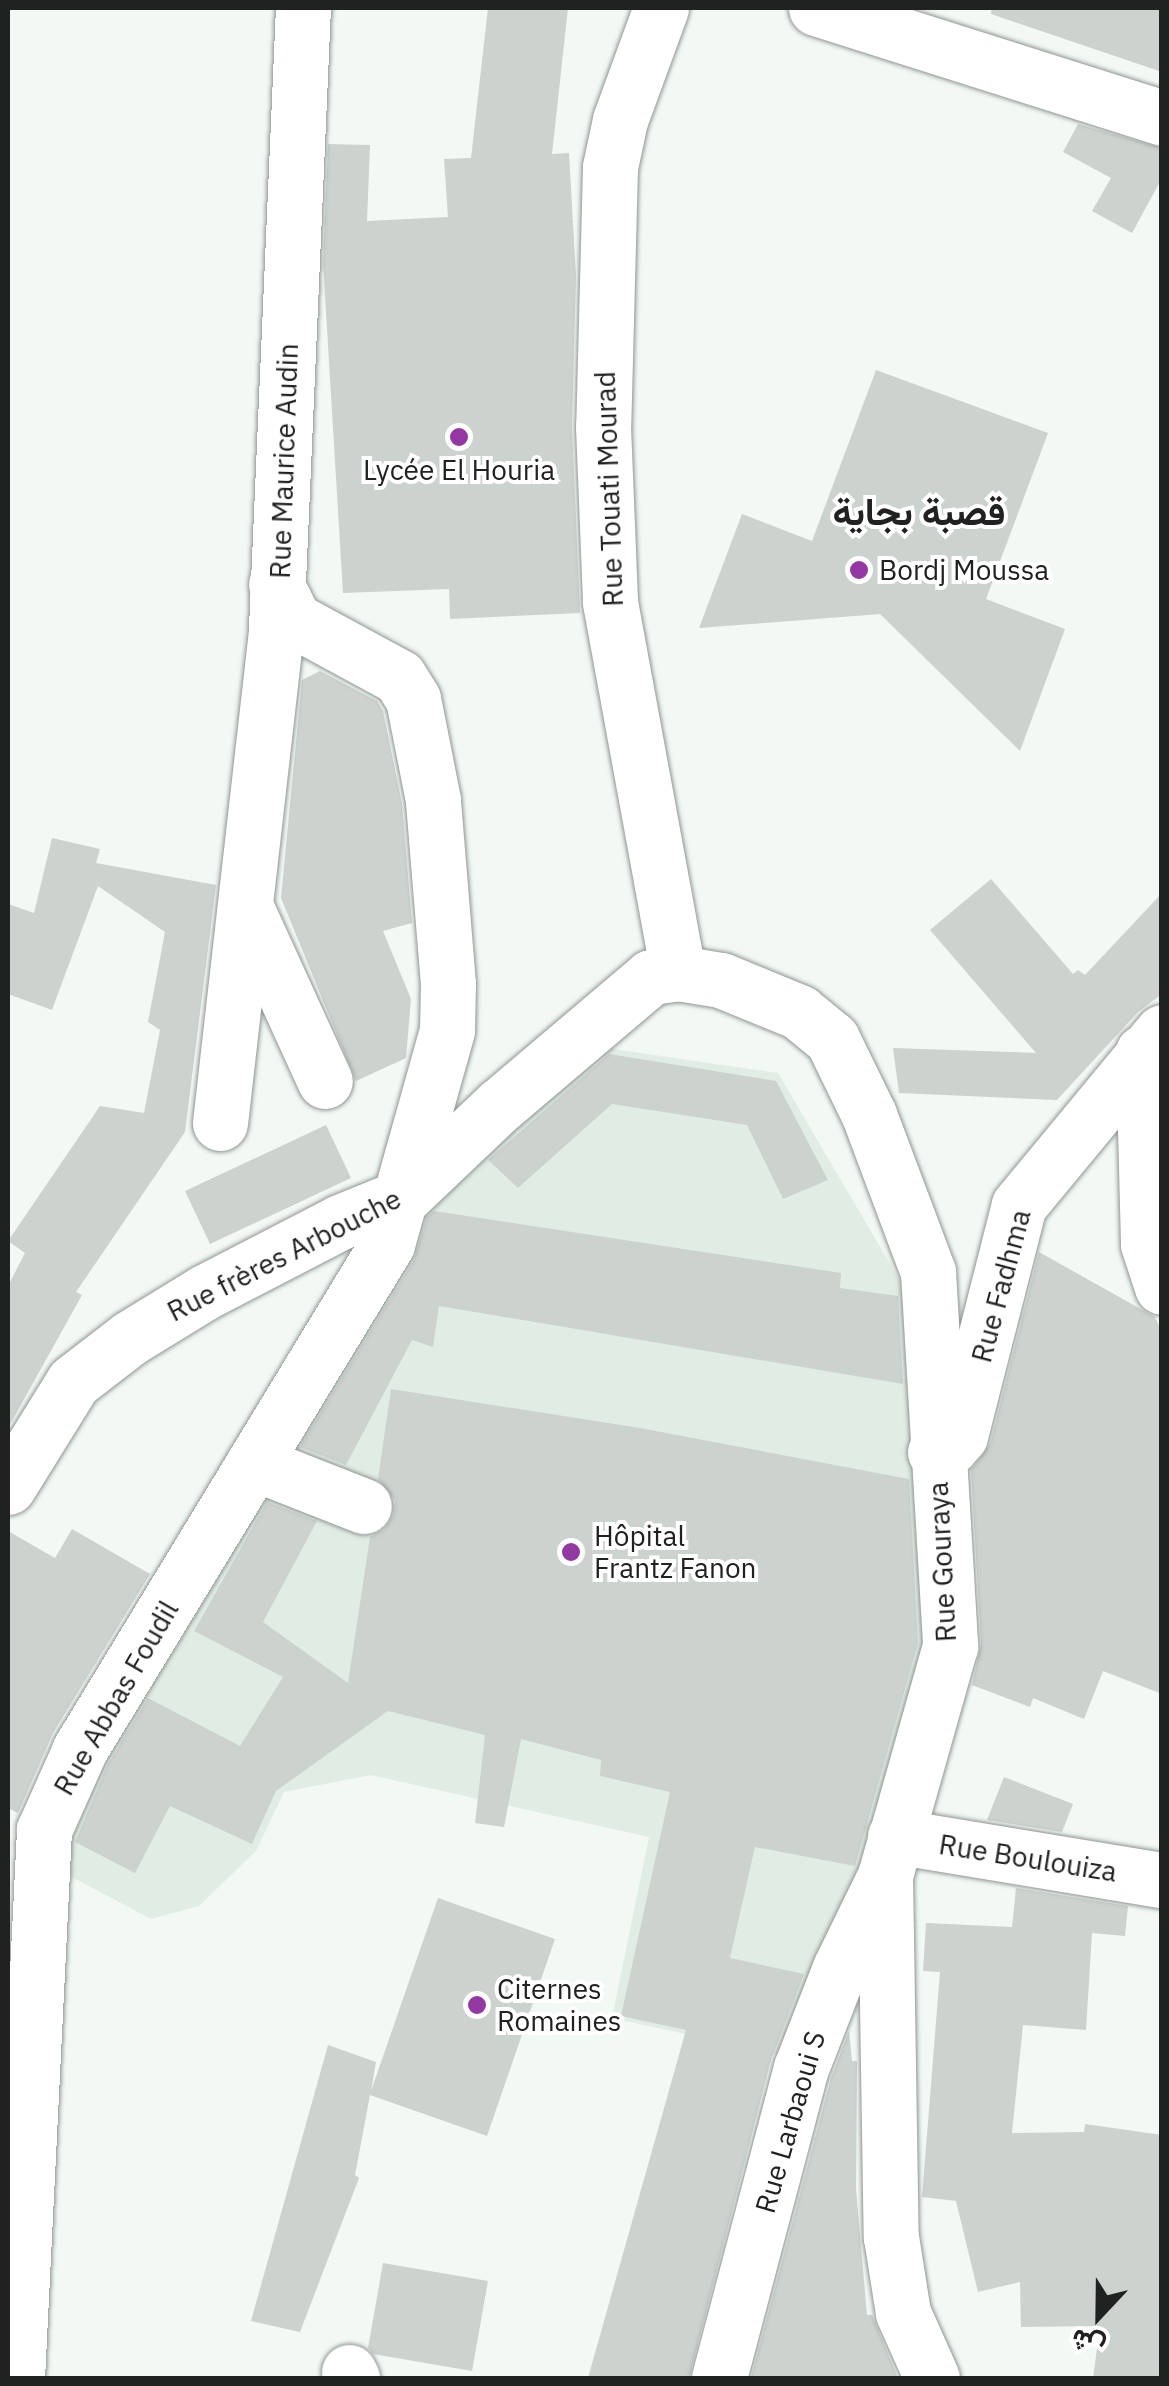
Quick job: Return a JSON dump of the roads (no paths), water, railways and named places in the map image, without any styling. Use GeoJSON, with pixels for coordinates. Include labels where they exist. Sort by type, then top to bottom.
{"type":"FeatureCollection","features":[{"type":"Feature","properties":{"kind":"street","name":"Rue Maurice Audin"},"geometry":{"type":"LineString","coordinates":[[303,8],[276,584],[294,620],[399,677],[420,721],[433,800],[448,984],[447,1030],[404,1196]]}},
{"type":"Feature","properties":{"kind":"street","name":"Rue Touati Mourad"},"geometry":{"type":"LineString","coordinates":[[661,8],[620,120],[610,168],[603,426],[610,602],[678,974]]}},
{"type":"Feature","properties":{"kind":"street"},"geometry":{"type":"LineString","coordinates":[[816,8],[1162,118]]}},
{"type":"Feature","properties":{"kind":"street"},"geometry":{"type":"LineString","coordinates":[[220,1123],[276,628],[276,584]]}},
{"type":"Feature","properties":{"kind":"street"},"geometry":{"type":"LineString","coordinates":[[246,908],[325,1081]]}},
{"type":"Feature","properties":{"kind":"street","name":"Rue frères Arbouche"},"geometry":{"type":"LineString","coordinates":[[8,1487],[74,1382],[130,1338],[252,1268],[404,1196],[632,989],[650,977],[678,974]]}},
{"type":"Feature","properties":{"kind":"street","name":"Rue Gouraya"},"geometry":{"type":"LineString","coordinates":[[678,974],[721,980],[760,995],[799,1012],[832,1039],[869,1114],[928,1272],[935,1452],[950,1646],[890,1855],[891,2236],[903,2313],[932,2378]]}},
{"type":"Feature","properties":{"kind":"street"},"geometry":{"type":"LineString","coordinates":[[1152,1042],[1148,1244],[1162,1287]]}},
{"type":"Feature","properties":{"kind":"street","name":"Rue Fadhma"},"geometry":{"type":"LineString","coordinates":[[935,1452],[950,1447],[960,1436],[1019,1205],[1152,1042]]}},
{"type":"Feature","properties":{"kind":"street"},"geometry":{"type":"LineString","coordinates":[[435,1080],[435,1103],[450,1114],[465,1117],[499,1106]]}},
{"type":"Feature","properties":{"kind":"street","name":"Rue Abbas Foudil"},"geometry":{"type":"LineString","coordinates":[[17,2378],[44,1830],[80,1748],[387,1244],[404,1196]]}},
{"type":"Feature","properties":{"kind":"street"},"geometry":{"type":"LineString","coordinates":[[254,1463],[364,1506]]}},
{"type":"Feature","properties":{"kind":"street","name":"Rue Boulouiza"},"geometry":{"type":"LineString","coordinates":[[890,1855],[1162,1880]]}},
{"type":"Feature","properties":{"kind":"street","name":"Rue Larbaoui S"},"geometry":{"type":"LineString","coordinates":[[719,2378],[802,2068],[840,1968],[890,1855]]}},
{"type":"Feature","properties":{"kind":"place","name":"Lycée El Houria"},"geometry":{"type":"Point","coordinates":[459,437]}},
{"type":"Feature","properties":{"kind":"place","name":"Bordj Moussa"},"geometry":{"type":"Point","coordinates":[859,570]}},
{"type":"Feature","properties":{"kind":"place","name":"Hôpital Frantz Fanon"},"geometry":{"type":"Point","coordinates":[571,1552]}},
{"type":"Feature","properties":{"kind":"place","name":"Citernes Romaines"},"geometry":{"type":"Point","coordinates":[477,2005]}},
{"type":"Feature","properties":{"kind":"district","name":"قصبة بجاية"},"geometry":{"type":"Point","coordinates":[919,511]}}]}
